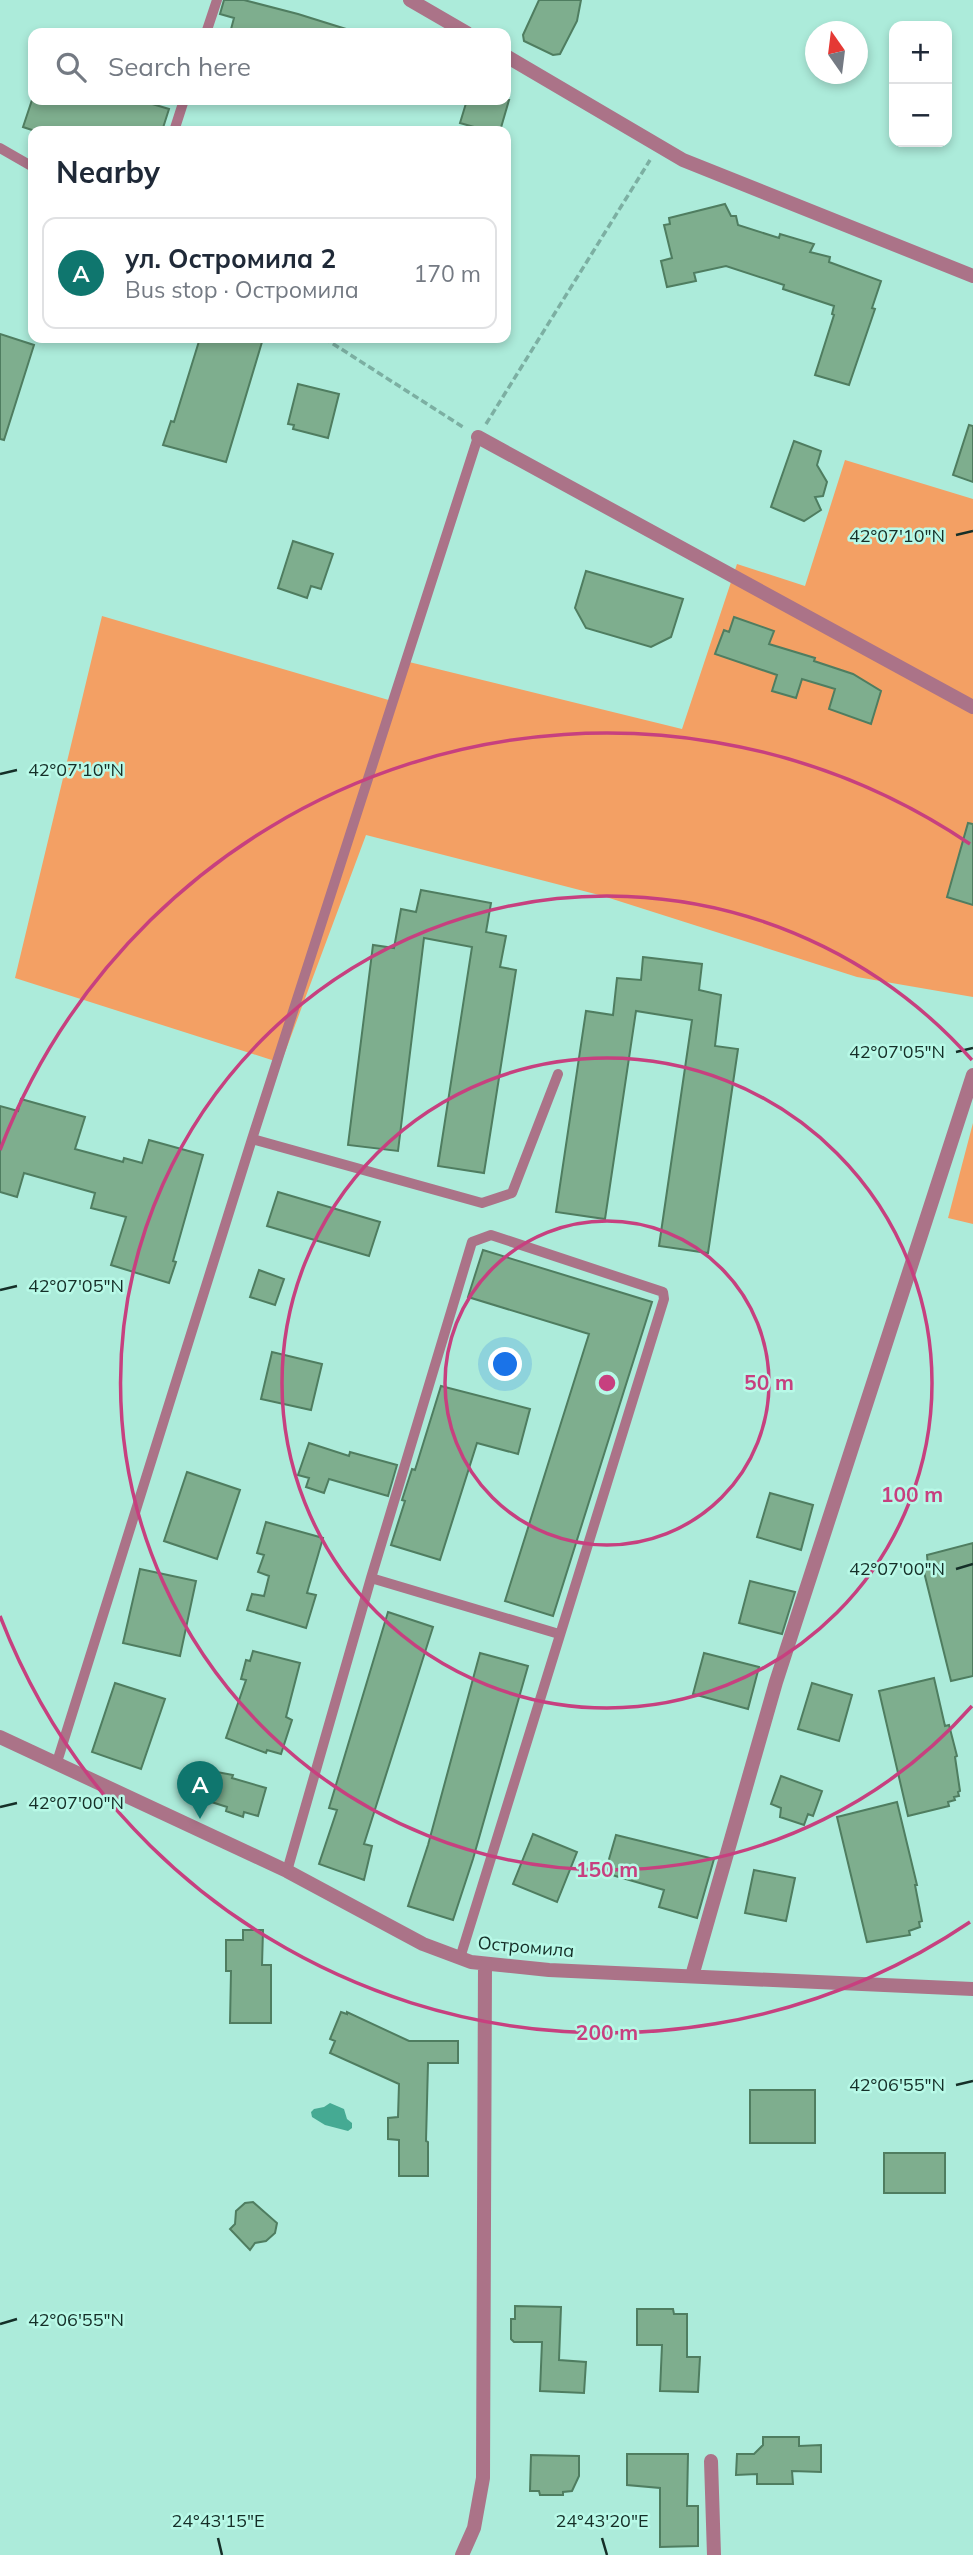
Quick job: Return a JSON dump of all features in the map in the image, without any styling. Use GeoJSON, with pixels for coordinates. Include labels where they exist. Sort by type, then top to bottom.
{"type":"FeatureCollection","features":[{"type":"Feature","properties":{"kind":"street"},"geometry":{"type":"LineString","coordinates":[[410,0],[458,28]]}},
{"type":"Feature","properties":{"kind":"street"},"geometry":{"type":"LineString","coordinates":[[511,59],[683,160],[973,276]]}},
{"type":"Feature","properties":{"kind":"street"},"geometry":{"type":"LineString","coordinates":[[478,437],[973,707]]}},
{"type":"Feature","properties":{"kind":"street"},"geometry":{"type":"LineString","coordinates":[[692,1976],[776,1682],[973,1075]]}},
{"type":"Feature","properties":{"kind":"street","name":"Остромила"},"geometry":{"type":"LineString","coordinates":[[0,1737],[287,1871],[423,1944],[471,1962],[549,1970],[973,1989]]}},
{"type":"Feature","properties":{"kind":"street"},"geometry":{"type":"LineString","coordinates":[[462,2555],[474,2528],[483,2478],[485,1964]]}},
{"type":"Feature","properties":{"kind":"street"},"geometry":{"type":"LineString","coordinates":[[710,2462],[714,2555]]}},
{"type":"Feature","properties":{"kind":"lane"},"geometry":{"type":"LineString","coordinates":[[208,28],[217,0]]}},
{"type":"Feature","properties":{"kind":"lane"},"geometry":{"type":"LineString","coordinates":[[176,126],[182,105]]}},
{"type":"Feature","properties":{"kind":"lane"},"geometry":{"type":"LineString","coordinates":[[0,148],[28,164]]}},
{"type":"Feature","properties":{"kind":"lane"},"geometry":{"type":"LineString","coordinates":[[57,1762],[252,1139],[478,437]]}},
{"type":"Feature","properties":{"kind":"lane"},"geometry":{"type":"LineString","coordinates":[[252,1139],[482,1203],[512,1193],[558,1074]]}},
{"type":"Feature","properties":{"kind":"lane"},"geometry":{"type":"LineString","coordinates":[[287,1871],[472,1242],[491,1236],[663,1292],[664,1299],[460,1958]]}},
{"type":"Feature","properties":{"kind":"lane"},"geometry":{"type":"LineString","coordinates":[[371,1578],[559,1634]]}},
{"type":"Feature","properties":{"kind":"path"},"geometry":{"type":"LineString","coordinates":[[332,343],[478,437],[659,146]]}},
{"type":"Feature","properties":{"kind":"shaded area"},"geometry":{"type":"Polygon","coordinates":[[[845,460],[973,499],[973,997],[857,977],[603,896],[366,835],[281,1063],[15,978],[102,616],[392,701],[405,661],[682,729],[737,564],[805,586],[845,460]]]}},
{"type":"Feature","properties":{"kind":"shaded area"},"geometry":{"type":"Polygon","coordinates":[[[973,1123],[973,1224],[948,1218],[973,1123]]]}},
{"type":"Feature","properties":{"kind":"shaded area"},"geometry":{"type":"Polygon","coordinates":[[[330,2103],[344,2109],[352,2128],[348,2131],[325,2125],[312,2117],[311,2112],[314,2109],[330,2103]]]}},
{"type":"Feature","properties":{"kind":"building"},"geometry":{"type":"Polygon","coordinates":[[[224,0],[244,0],[343,28],[231,28],[234,18],[220,14],[224,0]]]}},
{"type":"Feature","properties":{"kind":"building"},"geometry":{"type":"Polygon","coordinates":[[[539,0],[581,0],[577,21],[560,54],[553,55],[524,41],[523,35],[539,0]]]}},
{"type":"Feature","properties":{"kind":"building"},"geometry":{"type":"Polygon","coordinates":[[[30,105],[156,105],[169,109],[164,126],[23,127],[30,105]]]}},
{"type":"Feature","properties":{"kind":"building"},"geometry":{"type":"Polygon","coordinates":[[[465,105],[508,105],[501,126],[470,126],[460,123],[465,105]]]}},
{"type":"Feature","properties":{"kind":"building"},"geometry":{"type":"Polygon","coordinates":[[[725,204],[731,216],[736,216],[738,225],[779,238],[780,234],[814,244],[810,252],[830,257],[829,262],[881,281],[872,308],[875,309],[849,385],[815,375],[834,315],[834,306],[783,289],[784,285],[726,266],[694,273],[696,281],[667,287],[661,261],[672,258],[664,225],[670,224],[669,218],[725,204]]]}},
{"type":"Feature","properties":{"kind":"building"},"geometry":{"type":"Polygon","coordinates":[[[0,334],[34,345],[4,440],[0,439],[0,334]]]}},
{"type":"Feature","properties":{"kind":"building"},"geometry":{"type":"Polygon","coordinates":[[[198,343],[262,343],[226,462],[163,445],[171,421],[174,422],[198,343]]]}},
{"type":"Feature","properties":{"kind":"building"},"geometry":{"type":"Polygon","coordinates":[[[298,384],[339,394],[328,438],[293,429],[294,425],[288,424],[298,384]]]}},
{"type":"Feature","properties":{"kind":"building"},"geometry":{"type":"Polygon","coordinates":[[[969,425],[973,426],[973,482],[953,475],[969,425]]]}},
{"type":"Feature","properties":{"kind":"building"},"geometry":{"type":"Polygon","coordinates":[[[794,441],[821,451],[817,465],[827,482],[823,496],[815,497],[821,510],[804,521],[771,507],[794,441]]]}},
{"type":"Feature","properties":{"kind":"building"},"geometry":{"type":"Polygon","coordinates":[[[293,541],[333,554],[321,589],[311,586],[307,598],[278,588],[293,541]]]}},
{"type":"Feature","properties":{"kind":"building"},"geometry":{"type":"Polygon","coordinates":[[[586,571],[683,599],[671,637],[651,647],[586,628],[575,608],[586,571]]]}},
{"type":"Feature","properties":{"kind":"building"},"geometry":{"type":"Polygon","coordinates":[[[734,617],[774,631],[769,644],[815,658],[814,661],[853,674],[881,691],[871,724],[829,709],[835,689],[802,679],[796,698],[772,691],[777,675],[715,654],[724,630],[729,632],[734,617]]]}},
{"type":"Feature","properties":{"kind":"building"},"geometry":{"type":"Polygon","coordinates":[[[968,823],[973,824],[973,905],[947,897],[968,823]]]}},
{"type":"Feature","properties":{"kind":"building"},"geometry":{"type":"Polygon","coordinates":[[[421,890],[491,903],[486,932],[506,936],[500,967],[516,970],[484,1173],[438,1166],[472,947],[424,938],[398,1151],[348,1145],[373,945],[394,948],[401,909],[416,912],[421,890]]]}},
{"type":"Feature","properties":{"kind":"building"},"geometry":{"type":"Polygon","coordinates":[[[643,957],[702,964],[699,990],[721,995],[715,1046],[738,1049],[708,1253],[659,1246],[692,1020],[636,1011],[605,1219],[556,1212],[586,1011],[613,1015],[617,978],[641,980],[643,957]]]}},
{"type":"Feature","properties":{"kind":"building"},"geometry":{"type":"Polygon","coordinates":[[[21,1099],[85,1117],[75,1149],[123,1162],[124,1158],[142,1163],[149,1140],[203,1155],[169,1283],[111,1265],[126,1217],[91,1208],[95,1193],[24,1173],[17,1197],[0,1192],[0,1106],[18,1111],[21,1099]]]}},
{"type":"Feature","properties":{"kind":"building"},"geometry":{"type":"Polygon","coordinates":[[[278,1192],[380,1222],[369,1256],[267,1226],[278,1192]]]}},
{"type":"Feature","properties":{"kind":"building"},"geometry":{"type":"Polygon","coordinates":[[[483,1250],[652,1302],[553,1616],[505,1601],[589,1334],[468,1297],[483,1250]]]}},
{"type":"Feature","properties":{"kind":"building"},"geometry":{"type":"Polygon","coordinates":[[[259,1270],[284,1279],[275,1305],[250,1297],[259,1270]]]}},
{"type":"Feature","properties":{"kind":"building"},"geometry":{"type":"Polygon","coordinates":[[[272,1352],[322,1364],[311,1410],[261,1399],[272,1352]]]}},
{"type":"Feature","properties":{"kind":"building"},"geometry":{"type":"Polygon","coordinates":[[[441,1386],[530,1409],[518,1454],[477,1443],[440,1560],[391,1545],[405,1501],[402,1500],[412,1469],[415,1470],[441,1386]]]}},
{"type":"Feature","properties":{"kind":"building"},"geometry":{"type":"Polygon","coordinates":[[[309,1443],[349,1456],[350,1452],[397,1465],[388,1496],[329,1479],[324,1493],[306,1487],[309,1478],[298,1475],[309,1443]]]}},
{"type":"Feature","properties":{"kind":"building"},"geometry":{"type":"Polygon","coordinates":[[[187,1472],[240,1490],[217,1559],[164,1541],[187,1472]]]}},
{"type":"Feature","properties":{"kind":"building"},"geometry":{"type":"Polygon","coordinates":[[[770,1493],[813,1505],[801,1550],[757,1537],[770,1493]]]}},
{"type":"Feature","properties":{"kind":"building"},"geometry":{"type":"Polygon","coordinates":[[[266,1522],[323,1538],[307,1593],[316,1595],[306,1628],[247,1610],[252,1594],[264,1596],[269,1576],[258,1572],[264,1555],[257,1553],[266,1522]]]}},
{"type":"Feature","properties":{"kind":"building"},"geometry":{"type":"Polygon","coordinates":[[[973,1543],[973,1676],[951,1681],[923,1568],[928,1567],[927,1555],[973,1543]]]}},
{"type":"Feature","properties":{"kind":"building"},"geometry":{"type":"Polygon","coordinates":[[[140,1569],[196,1581],[180,1656],[123,1643],[140,1569]]]}},
{"type":"Feature","properties":{"kind":"building"},"geometry":{"type":"Polygon","coordinates":[[[750,1581],[795,1592],[782,1634],[739,1623],[750,1581]]]}},
{"type":"Feature","properties":{"kind":"building"},"geometry":{"type":"Polygon","coordinates":[[[388,1612],[433,1627],[364,1844],[372,1846],[364,1880],[319,1864],[337,1810],[329,1808],[388,1612]]]}},
{"type":"Feature","properties":{"kind":"building"},"geometry":{"type":"Polygon","coordinates":[[[253,1651],[300,1663],[286,1717],[292,1720],[281,1754],[267,1750],[266,1753],[226,1738],[246,1680],[241,1679],[246,1660],[250,1661],[253,1651]]]}},
{"type":"Feature","properties":{"kind":"building"},"geometry":{"type":"Polygon","coordinates":[[[480,1653],[528,1666],[453,1920],[408,1906],[428,1845],[480,1653]]]}},
{"type":"Feature","properties":{"kind":"building"},"geometry":{"type":"Polygon","coordinates":[[[704,1653],[759,1667],[748,1709],[693,1694],[704,1653]]]}},
{"type":"Feature","properties":{"kind":"building"},"geometry":{"type":"Polygon","coordinates":[[[934,1678],[945,1726],[949,1725],[957,1756],[960,1791],[959,1796],[954,1797],[955,1800],[948,1802],[949,1806],[908,1816],[879,1691],[934,1678]]]}},
{"type":"Feature","properties":{"kind":"building"},"geometry":{"type":"Polygon","coordinates":[[[115,1683],[165,1699],[141,1769],[92,1752],[115,1683]]]}},
{"type":"Feature","properties":{"kind":"building"},"geometry":{"type":"Polygon","coordinates":[[[812,1683],[852,1695],[839,1741],[798,1729],[812,1683]]]}},
{"type":"Feature","properties":{"kind":"building"},"geometry":{"type":"Polygon","coordinates":[[[206,1770],[233,1775],[232,1778],[266,1788],[258,1816],[244,1812],[243,1817],[226,1811],[227,1807],[202,1799],[205,1790],[201,1789],[206,1770]]]}},
{"type":"Feature","properties":{"kind":"building"},"geometry":{"type":"Polygon","coordinates":[[[781,1776],[822,1791],[813,1816],[808,1814],[804,1825],[780,1817],[781,1808],[771,1804],[781,1776]]]}},
{"type":"Feature","properties":{"kind":"building"},"geometry":{"type":"Polygon","coordinates":[[[897,1802],[917,1885],[922,1921],[919,1922],[920,1927],[909,1931],[910,1935],[867,1942],[837,1817],[897,1802]]]}},
{"type":"Feature","properties":{"kind":"building"},"geometry":{"type":"Polygon","coordinates":[[[533,1834],[577,1852],[557,1902],[513,1884],[533,1834]]]}},
{"type":"Feature","properties":{"kind":"building"},"geometry":{"type":"Polygon","coordinates":[[[616,1835],[714,1859],[697,1918],[659,1907],[664,1890],[605,1873],[616,1835]]]}},
{"type":"Feature","properties":{"kind":"building"},"geometry":{"type":"Polygon","coordinates":[[[754,1870],[795,1878],[786,1921],[745,1913],[754,1870]]]}},
{"type":"Feature","properties":{"kind":"building"},"geometry":{"type":"Polygon","coordinates":[[[243,1930],[263,1930],[262,1965],[271,1965],[271,2023],[230,2023],[231,1971],[226,1971],[226,1940],[243,1940],[243,1930]]]}},
{"type":"Feature","properties":{"kind":"building"},"geometry":{"type":"Polygon","coordinates":[[[341,2012],[347,2012],[409,2041],[458,2041],[458,2063],[428,2063],[428,2176],[399,2176],[399,2140],[388,2139],[388,2118],[398,2117],[399,2084],[330,2053],[335,2041],[330,2039],[341,2012]]]}},
{"type":"Feature","properties":{"kind":"building"},"geometry":{"type":"Polygon","coordinates":[[[750,2090],[815,2090],[815,2143],[750,2143],[750,2090]]]}},
{"type":"Feature","properties":{"kind":"building"},"geometry":{"type":"Polygon","coordinates":[[[884,2153],[945,2153],[945,2193],[884,2193],[884,2153]]]}},
{"type":"Feature","properties":{"kind":"building"},"geometry":{"type":"Polygon","coordinates":[[[253,2202],[277,2223],[275,2233],[266,2241],[255,2243],[250,2250],[230,2229],[235,2224],[236,2211],[245,2203],[253,2202]]]}},
{"type":"Feature","properties":{"kind":"building"},"geometry":{"type":"Polygon","coordinates":[[[515,2306],[561,2307],[559,2360],[586,2362],[584,2393],[540,2391],[542,2342],[514,2342],[511,2339],[511,2319],[515,2319],[515,2306]]]}},
{"type":"Feature","properties":{"kind":"building"},"geometry":{"type":"Polygon","coordinates":[[[637,2309],[673,2309],[674,2314],[687,2314],[687,2357],[700,2357],[698,2392],[660,2391],[662,2345],[637,2345],[637,2309]]]}},
{"type":"Feature","properties":{"kind":"building"},"geometry":{"type":"Polygon","coordinates":[[[763,2437],[799,2437],[799,2446],[821,2445],[821,2472],[792,2471],[793,2484],[757,2484],[757,2474],[736,2475],[737,2454],[754,2454],[763,2445],[763,2437]]]}},
{"type":"Feature","properties":{"kind":"building"},"geometry":{"type":"Polygon","coordinates":[[[627,2454],[688,2454],[687,2506],[698,2506],[698,2546],[660,2547],[660,2488],[627,2485],[627,2454]]]}},
{"type":"Feature","properties":{"kind":"building"},"geometry":{"type":"Polygon","coordinates":[[[531,2455],[579,2456],[579,2476],[572,2491],[563,2492],[563,2495],[540,2495],[539,2491],[530,2491],[531,2455]]]}},
{"type":"Feature","properties":{"kind":"place","name":"ул. Остромила 2"},"geometry":{"type":"Point","coordinates":[200,1819]}}]}
